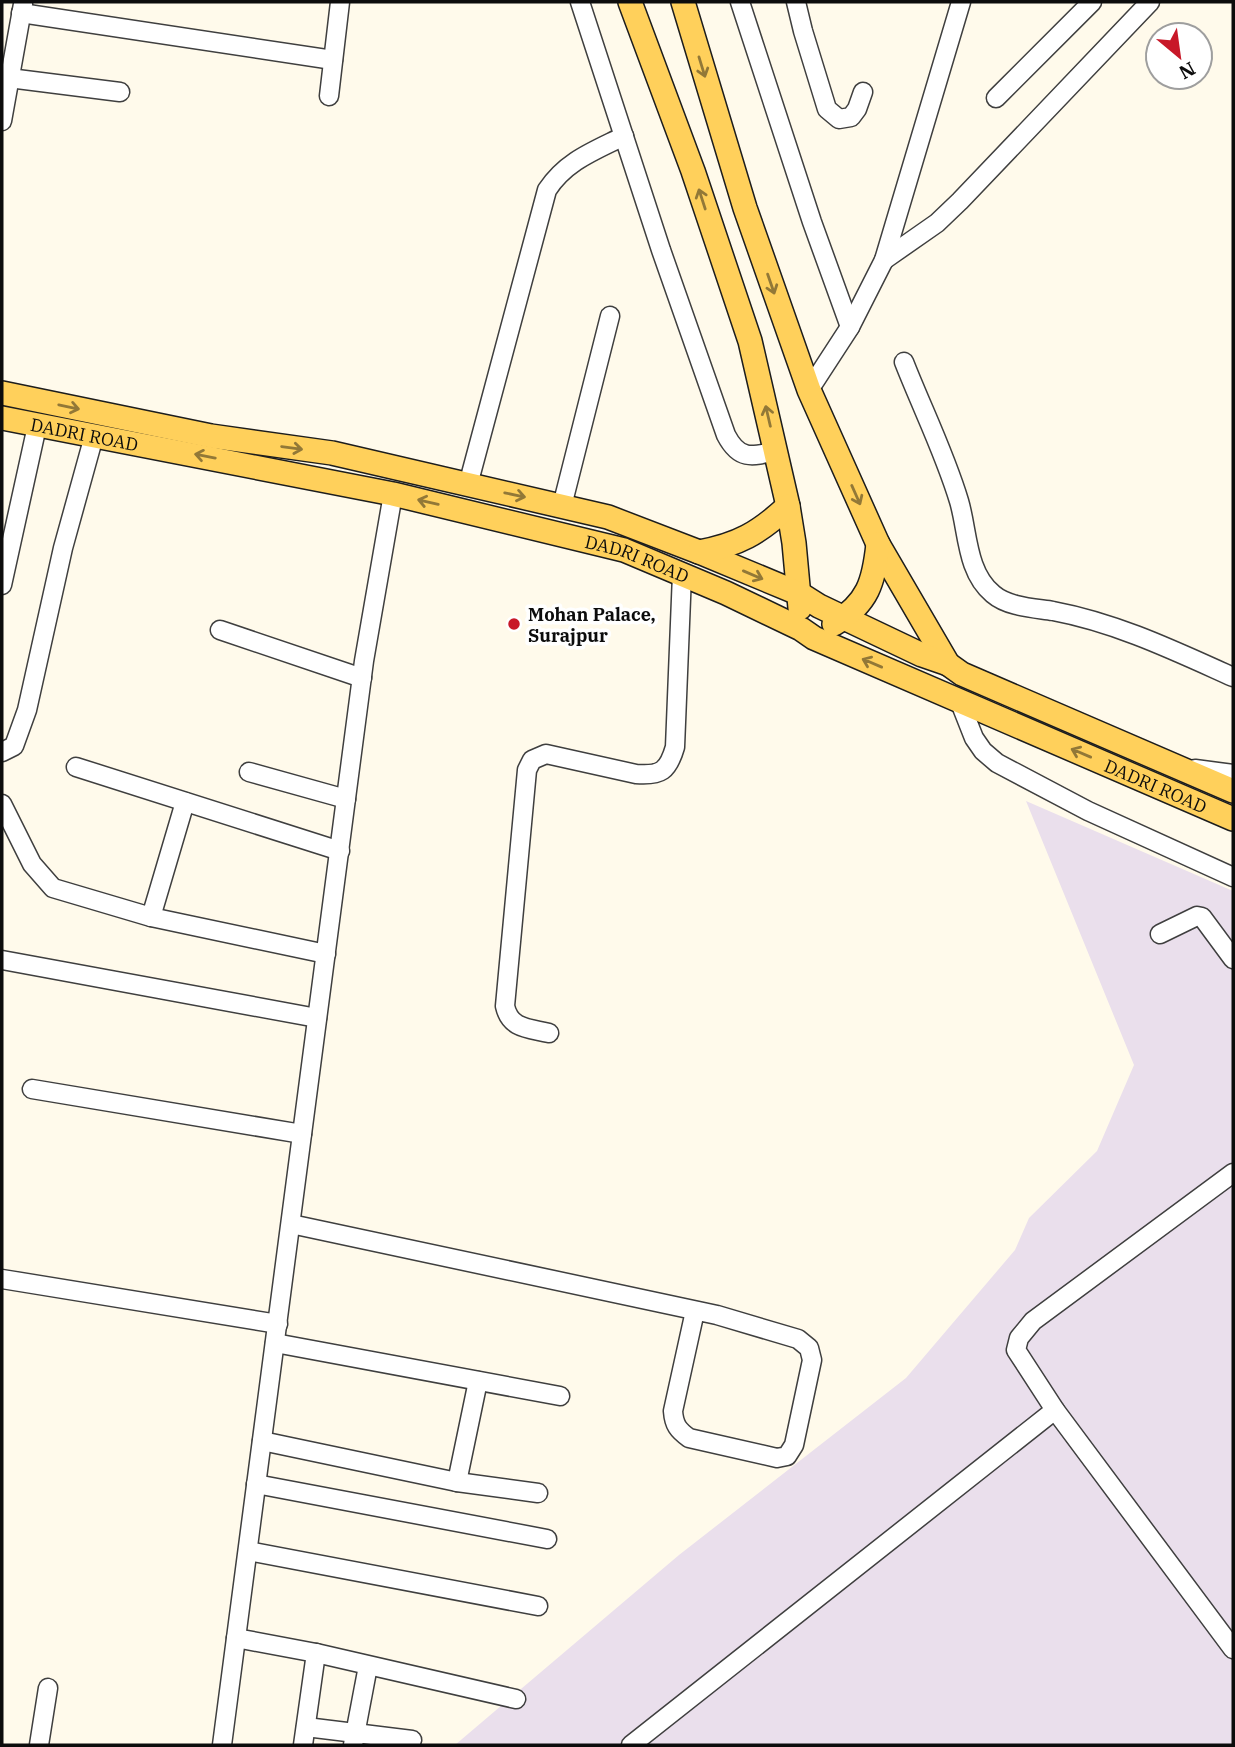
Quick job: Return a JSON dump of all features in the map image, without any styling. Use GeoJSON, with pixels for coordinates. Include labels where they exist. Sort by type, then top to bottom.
{"type":"FeatureCollection","features":[{"type":"Feature","properties":{"kind":"main road"},"geometry":{"type":"LineString","coordinates":[[630,2],[693,171],[750,341],[788,506],[807,633],[844,618],[859,605],[875,575],[878,544]]}},
{"type":"Feature","properties":{"kind":"main road"},"geometry":{"type":"LineString","coordinates":[[683,2],[745,208],[809,390],[878,544],[955,669]]}},
{"type":"Feature","properties":{"kind":"main road","name":"DADRI ROAD"},"geometry":{"type":"LineString","coordinates":[[2,393],[211,436],[332,453],[608,517],[800,594],[922,656],[1233,791]]}},
{"type":"Feature","properties":{"kind":"main road","name":"DADRI ROAD"},"geometry":{"type":"LineString","coordinates":[[2,418],[393,494],[624,550],[1233,819]]}},
{"type":"Feature","properties":{"kind":"main road"},"geometry":{"type":"LineString","coordinates":[[699,552],[724,548],[744,540],[766,526],[788,506]]}},
{"type":"Feature","properties":{"kind":"street"},"geometry":{"type":"LineString","coordinates":[[329,96],[340,2]]}},
{"type":"Feature","properties":{"kind":"street"},"geometry":{"type":"LineString","coordinates":[[580,2],[661,250],[726,435],[732,447],[742,455],[776,451]]}},
{"type":"Feature","properties":{"kind":"street"},"geometry":{"type":"LineString","coordinates":[[740,2],[812,222],[850,327]]}},
{"type":"Feature","properties":{"kind":"street"},"geometry":{"type":"LineString","coordinates":[[796,2],[831,115],[839,120],[851,117],[863,92]]}},
{"type":"Feature","properties":{"kind":"street"},"geometry":{"type":"LineString","coordinates":[[809,390],[850,327],[884,260],[961,2]]}},
{"type":"Feature","properties":{"kind":"street"},"geometry":{"type":"LineString","coordinates":[[996,98],[1091,2]]}},
{"type":"Feature","properties":{"kind":"street"},"geometry":{"type":"LineString","coordinates":[[884,260],[937,223],[960,201],[1150,2]]}},
{"type":"Feature","properties":{"kind":"street"},"geometry":{"type":"LineString","coordinates":[[2,121],[23,7],[333,60]]}},
{"type":"Feature","properties":{"kind":"street"},"geometry":{"type":"LineString","coordinates":[[9,78],[120,92]]}},
{"type":"Feature","properties":{"kind":"street"},"geometry":{"type":"LineString","coordinates":[[468,485],[547,190],[558,174],[570,164],[624,135]]}},
{"type":"Feature","properties":{"kind":"street"},"geometry":{"type":"LineString","coordinates":[[562,506],[610,316]]}},
{"type":"Feature","properties":{"kind":"street"},"geometry":{"type":"LineString","coordinates":[[904,362],[959,499],[979,580],[994,595],[1008,603],[1088,618],[1149,640],[1233,677]]}},
{"type":"Feature","properties":{"kind":"street"},"geometry":{"type":"LineString","coordinates":[[2,585],[37,426]]}},
{"type":"Feature","properties":{"kind":"street"},"geometry":{"type":"LineString","coordinates":[[2,752],[14,746],[27,710],[63,548],[93,436]]}},
{"type":"Feature","properties":{"kind":"street"},"geometry":{"type":"LineString","coordinates":[[222,1745],[362,678],[393,494]]}},
{"type":"Feature","properties":{"kind":"street"},"geometry":{"type":"LineString","coordinates":[[549,1033],[517,1025],[508,1017],[505,1006],[528,765],[538,756],[546,754],[636,774],[651,775],[664,770],[671,760],[674,747],[682,574]]}},
{"type":"Feature","properties":{"kind":"street"},"geometry":{"type":"LineString","coordinates":[[220,630],[362,678]]}},
{"type":"Feature","properties":{"kind":"street"},"geometry":{"type":"LineString","coordinates":[[959,700],[974,738],[983,751],[997,763],[1088,811],[1233,877]]}},
{"type":"Feature","properties":{"kind":"street"},"geometry":{"type":"LineString","coordinates":[[1177,766],[1233,774]]}},
{"type":"Feature","properties":{"kind":"street"},"geometry":{"type":"LineString","coordinates":[[76,767],[340,851]]}},
{"type":"Feature","properties":{"kind":"street"},"geometry":{"type":"LineString","coordinates":[[249,772],[346,799]]}},
{"type":"Feature","properties":{"kind":"street"},"geometry":{"type":"LineString","coordinates":[[151,917],[185,802]]}},
{"type":"Feature","properties":{"kind":"street"},"geometry":{"type":"LineString","coordinates":[[2,804],[32,864],[53,888],[151,917],[326,954]]}},
{"type":"Feature","properties":{"kind":"street"},"geometry":{"type":"LineString","coordinates":[[1160,934],[1197,916],[1202,917],[1233,959]]}},
{"type":"Feature","properties":{"kind":"street"},"geometry":{"type":"LineString","coordinates":[[2,960],[317,1018]]}},
{"type":"Feature","properties":{"kind":"street"},"geometry":{"type":"LineString","coordinates":[[32,1089],[302,1134]]}},
{"type":"Feature","properties":{"kind":"street"},"geometry":{"type":"LineString","coordinates":[[1233,1172],[1033,1321],[1017,1344],[1019,1357],[1055,1410],[1233,1649]]}},
{"type":"Feature","properties":{"kind":"street"},"geometry":{"type":"LineString","coordinates":[[291,1224],[717,1315],[798,1339],[809,1348],[812,1360],[794,1445],[786,1456],[777,1458],[689,1438],[680,1432],[674,1423],[673,1411],[695,1311]]}},
{"type":"Feature","properties":{"kind":"street"},"geometry":{"type":"LineString","coordinates":[[2,1279],[278,1324]]}},
{"type":"Feature","properties":{"kind":"street"},"geometry":{"type":"LineString","coordinates":[[275,1343],[560,1396]]}},
{"type":"Feature","properties":{"kind":"street"},"geometry":{"type":"LineString","coordinates":[[457,1482],[478,1381]]}},
{"type":"Feature","properties":{"kind":"street"},"geometry":{"type":"LineString","coordinates":[[631,1745],[1055,1410]]}},
{"type":"Feature","properties":{"kind":"street"},"geometry":{"type":"LineString","coordinates":[[262,1441],[457,1482],[538,1493]]}},
{"type":"Feature","properties":{"kind":"street"},"geometry":{"type":"LineString","coordinates":[[257,1484],[547,1539]]}},
{"type":"Feature","properties":{"kind":"street"},"geometry":{"type":"LineString","coordinates":[[248,1551],[538,1606]]}},
{"type":"Feature","properties":{"kind":"street"},"geometry":{"type":"LineString","coordinates":[[236,1638],[316,1653],[516,1699]]}},
{"type":"Feature","properties":{"kind":"street"},"geometry":{"type":"LineString","coordinates":[[303,1745],[316,1653]]}},
{"type":"Feature","properties":{"kind":"street"},"geometry":{"type":"LineString","coordinates":[[354,1739],[368,1666]]}},
{"type":"Feature","properties":{"kind":"street"},"geometry":{"type":"LineString","coordinates":[[38,1745],[48,1688]]}},
{"type":"Feature","properties":{"kind":"street"},"geometry":{"type":"LineString","coordinates":[[306,1727],[354,1739],[412,1740]]}},
{"type":"Feature","properties":{"kind":"shaded area"},"geometry":{"type":"Polygon","coordinates":[[[1026,801],[1233,891],[1233,1745],[455,1745],[679,1555],[906,1378],[1015,1250],[1029,1218],[1097,1151],[1134,1065],[1026,801]]]}},
{"type":"Feature","properties":{"kind":"place","name":"Mohan Palace, Surajpur"},"geometry":{"type":"Point","coordinates":[514,624]}}]}
